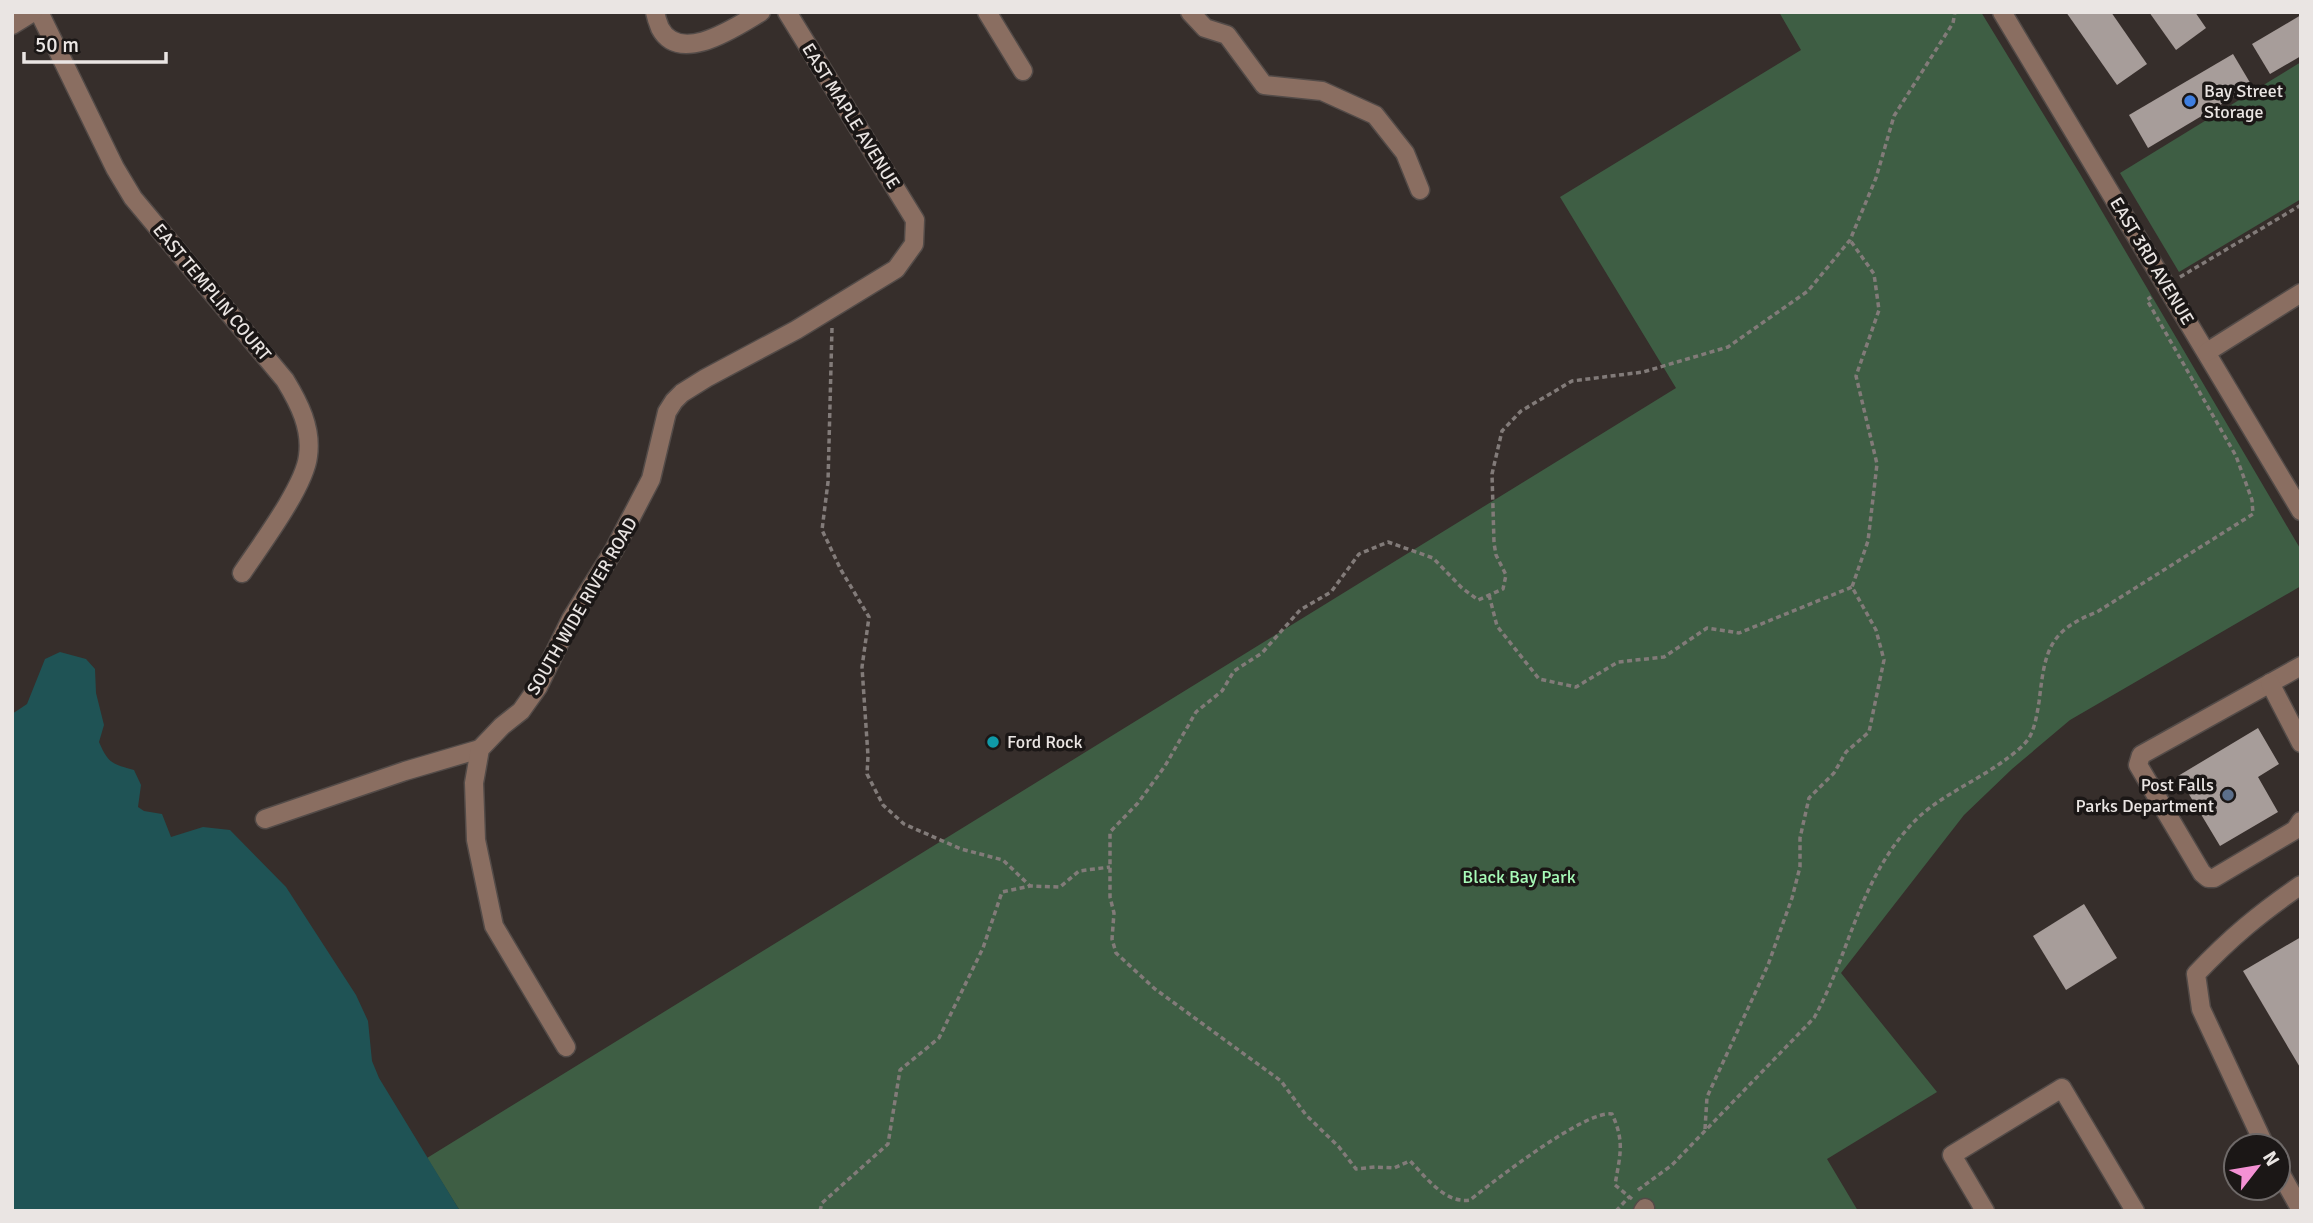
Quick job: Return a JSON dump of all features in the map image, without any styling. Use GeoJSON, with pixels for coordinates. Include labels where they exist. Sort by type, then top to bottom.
{"type":"FeatureCollection","features":[{"type":"Feature","properties":{"kind":"street"},"geometry":{"type":"LineString","coordinates":[[12,25],[36,12]]}},
{"type":"Feature","properties":{"kind":"street","name":"EAST TEMPLIN COURT"},"geometry":{"type":"LineString","coordinates":[[36,12],[133,198],[285,380],[300,405],[308,433],[308,457],[297,486],[243,573]]}},
{"type":"Feature","properties":{"kind":"street"},"geometry":{"type":"LineString","coordinates":[[655,12],[661,30],[675,42],[695,44],[722,35],[761,12]]}},
{"type":"Feature","properties":{"kind":"street","name":"EAST MAPLE AVENUE"},"geometry":{"type":"LineString","coordinates":[[787,12],[915,220]]}},
{"type":"Feature","properties":{"kind":"street"},"geometry":{"type":"LineString","coordinates":[[987,12],[1023,72]]}},
{"type":"Feature","properties":{"kind":"street"},"geometry":{"type":"LineString","coordinates":[[1190,12],[1205,28],[1227,35],[1264,85],[1322,91],[1374,115],[1405,153],[1420,190]]}},
{"type":"Feature","properties":{"kind":"street","name":"EAST 3RD AVENUE"},"geometry":{"type":"LineString","coordinates":[[2002,12],[2301,511]]}},
{"type":"Feature","properties":{"kind":"street","name":"SOUTH WIDE RIVER ROAD"},"geometry":{"type":"LineString","coordinates":[[480,748],[520,711],[538,687],[570,619],[614,550],[651,479],[667,412],[674,401],[706,378],[796,330],[897,270],[914,244],[915,220]]}},
{"type":"Feature","properties":{"kind":"street"},"geometry":{"type":"LineString","coordinates":[[2207,352],[2301,293]]}},
{"type":"Feature","properties":{"kind":"street"},"geometry":{"type":"LineString","coordinates":[[2301,666],[2141,755],[2138,765],[2202,873],[2208,878],[2214,878],[2295,830],[2301,821]]}},
{"type":"Feature","properties":{"kind":"street"},"geometry":{"type":"LineString","coordinates":[[2270,683],[2301,743]]}},
{"type":"Feature","properties":{"kind":"street"},"geometry":{"type":"LineString","coordinates":[[265,819],[480,748],[474,783],[476,840],[494,926],[566,1047]]}},
{"type":"Feature","properties":{"kind":"street"},"geometry":{"type":"LineString","coordinates":[[2258,1132],[2201,1009],[2196,974],[2260,912],[2301,885]]}},
{"type":"Feature","properties":{"kind":"street"},"geometry":{"type":"LineString","coordinates":[[1985,1211],[1952,1154],[2062,1088],[2135,1211]]}},
{"type":"Feature","properties":{"kind":"street"},"geometry":{"type":"LineString","coordinates":[[2292,1194],[2301,1210]]}},
{"type":"Feature","properties":{"kind":"path"},"geometry":{"type":"LineString","coordinates":[[1629,1197],[1615,1185],[1621,1152],[1620,1132],[1612,1114],[1604,1113],[1576,1125],[1470,1200],[1460,1202],[1437,1189],[1410,1161],[1394,1168],[1356,1169],[1339,1147],[1306,1115],[1281,1081],[1155,989],[1116,953],[1112,939],[1114,913],[1110,897],[1110,832],[1138,803],[1165,766],[1196,712],[1222,691],[1234,671],[1262,653],[1300,610],[1331,592],[1359,554],[1388,542],[1433,558],[1462,588],[1478,600],[1503,589],[1506,575],[1496,555],[1494,543],[1492,474],[1502,431],[1521,411],[1572,381],[1643,372],[1728,347],[1808,291],[1850,240],[1877,178],[1894,116],[1953,23],[1955,12]]}},
{"type":"Feature","properties":{"kind":"path"},"geometry":{"type":"LineString","coordinates":[[1616,1211],[1629,1197],[1672,1165],[1814,1018],[1828,991],[1872,879],[1911,824],[1932,806],[1997,766],[2029,738],[2036,720],[2043,665],[2059,634],[2080,618],[2098,612],[2253,514],[2252,500],[2236,456],[2147,300],[2166,285],[2301,205]]}},
{"type":"Feature","properties":{"kind":"path"},"geometry":{"type":"LineString","coordinates":[[1705,1131],[1707,1097],[1768,965],[1792,898],[1800,867],[1800,838],[1809,798],[1834,773],[1846,752],[1869,732],[1884,660],[1875,630],[1852,587],[1868,541],[1877,464],[1856,376],[1879,310],[1874,274],[1850,240]]}},
{"type":"Feature","properties":{"kind":"path"},"geometry":{"type":"LineString","coordinates":[[832,308],[828,469],[822,530],[841,570],[870,617],[862,667],[867,774],[883,805],[904,824],[961,849],[1003,860],[1030,886]]}},
{"type":"Feature","properties":{"kind":"path"},"geometry":{"type":"LineString","coordinates":[[1489,595],[1497,626],[1539,680],[1576,687],[1619,662],[1664,657],[1707,628],[1740,634],[1852,587]]}},
{"type":"Feature","properties":{"kind":"path"},"geometry":{"type":"LineString","coordinates":[[820,1211],[821,1203],[888,1143],[900,1070],[939,1038],[983,948],[1002,892],[1030,886],[1060,887],[1079,871],[1110,867]]}},
{"type":"Feature","properties":{"kind":"green space","name":"Black Bay Park"},"geometry":{"type":"Polygon","coordinates":[[[1779,12],[1981,12],[2080,174],[2301,550],[2301,586],[2070,720],[2012,769],[1964,815],[1841,973],[1937,1092],[1827,1159],[1858,1211],[460,1211],[427,1158],[1676,388],[1560,197],[1801,50],[1779,12]]]}},
{"type":"Feature","properties":{"kind":"green space"},"geometry":{"type":"Polygon","coordinates":[[[2301,62],[2301,199],[2179,272],[2120,173],[2301,62]]]}},
{"type":"Feature","properties":{"kind":"water"},"geometry":{"type":"Polygon","coordinates":[[[60,652],[86,659],[95,669],[96,693],[104,725],[99,742],[112,762],[134,770],[141,785],[138,807],[144,811],[162,814],[171,837],[203,827],[230,830],[286,887],[356,995],[368,1021],[372,1061],[379,1078],[460,1211],[12,1211],[12,714],[27,704],[45,659],[60,652]]]}},
{"type":"Feature","properties":{"kind":"building"},"geometry":{"type":"Polygon","coordinates":[[[2066,12],[2111,12],[2147,64],[2117,85],[2066,12]]]}},
{"type":"Feature","properties":{"kind":"building","name":"Bay Street Storage"},"geometry":{"type":"Polygon","coordinates":[[[2149,12],[2195,12],[2206,28],[2176,50],[2149,12]]]}},
{"type":"Feature","properties":{"kind":"building","name":"Bay Street Storage"},"geometry":{"type":"Polygon","coordinates":[[[2301,15],[2301,56],[2270,74],[2252,44],[2301,15]]]}},
{"type":"Feature","properties":{"kind":"building","name":"Bay Street Storage"},"geometry":{"type":"Polygon","coordinates":[[[2233,54],[2252,86],[2148,148],[2129,115],[2233,54]]]}},
{"type":"Feature","properties":{"kind":"building","name":"Post Falls Parks Department"},"geometry":{"type":"Polygon","coordinates":[[[2258,728],[2279,764],[2258,777],[2278,812],[2220,846],[2178,776],[2258,728]]]}},
{"type":"Feature","properties":{"kind":"building"},"geometry":{"type":"Polygon","coordinates":[[[2084,904],[2117,958],[2066,990],[2033,936],[2084,904]]]}},
{"type":"Feature","properties":{"kind":"building"},"geometry":{"type":"Polygon","coordinates":[[[2301,937],[2301,1069],[2243,971],[2301,937]]]}},
{"type":"Feature","properties":{"kind":"place","name":"Bay Street Storage"},"geometry":{"type":"Point","coordinates":[2190,101]}},
{"type":"Feature","properties":{"kind":"place","name":"Ford Rock"},"geometry":{"type":"Point","coordinates":[993,742]}},
{"type":"Feature","properties":{"kind":"place","name":"Post Falls Parks Department"},"geometry":{"type":"Point","coordinates":[2228,795]}}]}
